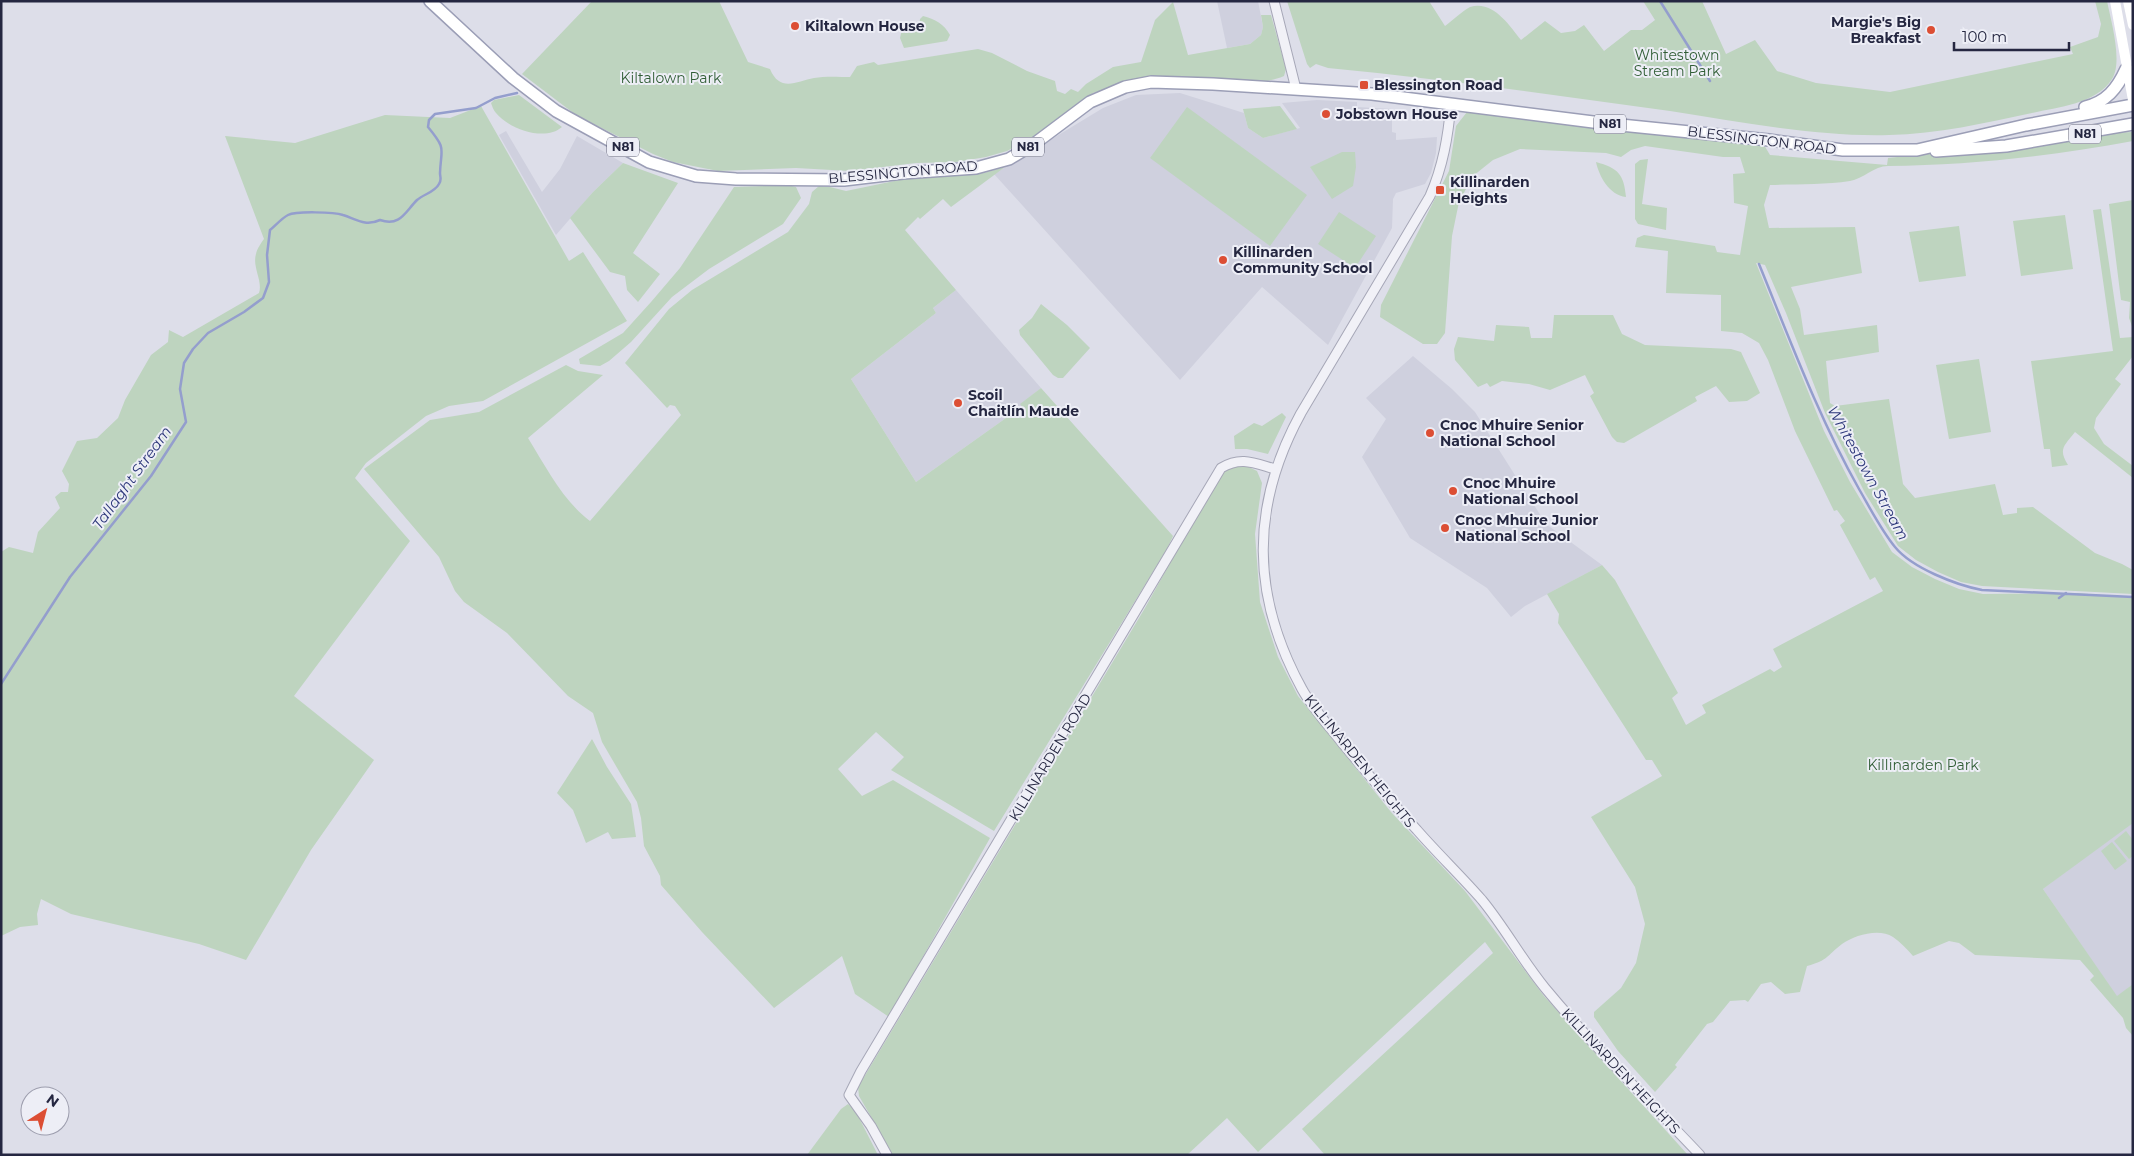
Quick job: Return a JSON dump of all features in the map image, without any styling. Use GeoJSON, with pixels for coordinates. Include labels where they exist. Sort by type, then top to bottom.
{"type":"FeatureCollection","features":[{"type":"Feature","properties":{"kind":"main road","name":"BLESSINGTON ROAD"},"geometry":{"type":"LineString","coordinates":[[430,1],[513,78],[556,111],[649,162],[696,176],[736,179],[844,180],[903,173],[976,168],[1009,159],[1034,144],[1090,102],[1125,87],[1151,82],[1372,94],[1601,124],[1769,140],[1842,150],[1956,151],[2006,146],[2133,124]]}},
{"type":"Feature","properties":{"kind":"main road"},"geometry":{"type":"LineString","coordinates":[[2115,1],[2133,100]]}},
{"type":"Feature","properties":{"kind":"main road"},"geometry":{"type":"LineString","coordinates":[[2128,1],[2133,25]]}},
{"type":"Feature","properties":{"kind":"main road"},"geometry":{"type":"LineString","coordinates":[[2026,125],[2098,104],[2111,94],[2126,69]]}},
{"type":"Feature","properties":{"kind":"main road","name":"BLESSINGTON ROAD"},"geometry":{"type":"LineString","coordinates":[[1917,150],[2026,125],[2133,104]]}},
{"type":"Feature","properties":{"kind":"street"},"geometry":{"type":"LineString","coordinates":[[1274,1],[1296,89]]}},
{"type":"Feature","properties":{"kind":"street","name":"KILLINARDEN HEIGHTS"},"geometry":{"type":"LineString","coordinates":[[1451,104],[1444,156],[1439,176],[1430,196],[1301,413],[1275,469],[1265,510],[1263,567],[1272,613],[1279,638],[1304,692],[1379,787],[1482,900],[1546,990],[1700,1155]]}},
{"type":"Feature","properties":{"kind":"street","name":"KILLINARDEN ROAD"},"geometry":{"type":"LineString","coordinates":[[887,1155],[871,1126],[849,1095],[1221,468],[1241,460],[1275,469]]}},
{"type":"Feature","properties":{"kind":"shaded area"},"geometry":{"type":"Polygon","coordinates":[[[1217,1],[1258,1],[1263,27],[1261,35],[1250,44],[1227,48],[1217,1]]]}},
{"type":"Feature","properties":{"kind":"shaded area","name":"Killinarden Community School"},"geometry":{"type":"Polygon","coordinates":[[[1180,93],[1244,113],[1248,128],[1263,138],[1300,128],[1282,103],[1317,100],[1357,102],[1357,107],[1392,109],[1392,132],[1396,133],[1396,140],[1437,137],[1436,153],[1431,173],[1425,184],[1396,193],[1393,199],[1392,228],[1328,345],[1262,287],[1180,380],[994,174],[1103,108],[1136,95],[1180,93]]]}},
{"type":"Feature","properties":{"kind":"shaded area"},"geometry":{"type":"Polygon","coordinates":[[[506,131],[542,192],[560,169],[577,136],[623,163],[593,192],[556,235],[499,135],[506,131]]]}},
{"type":"Feature","properties":{"kind":"shaded area"},"geometry":{"type":"Polygon","coordinates":[[[956,290],[1041,388],[1021,404],[1023,408],[1013,413],[916,482],[851,379],[936,313],[933,308],[956,290]]]}},
{"type":"Feature","properties":{"kind":"shaded area","name":"Cnoc Mhuire National School"},"geometry":{"type":"Polygon","coordinates":[[[1413,356],[1452,389],[1475,412],[1546,524],[1602,565],[1525,606],[1511,617],[1487,588],[1410,538],[1362,457],[1386,419],[1366,398],[1413,356]]]}},
{"type":"Feature","properties":{"kind":"shaded area"},"geometry":{"type":"Polygon","coordinates":[[[2133,821],[2133,984],[2117,997],[2043,889],[2133,821]]]}},
{"type":"Feature","properties":{"kind":"green space","name":"Kiltalown Park"},"geometry":{"type":"Polygon","coordinates":[[[592,1],[719,1],[748,62],[770,69],[779,81],[789,84],[818,77],[850,77],[857,66],[874,62],[878,65],[978,49],[992,53],[1027,71],[1055,81],[1057,91],[1065,94],[1071,89],[1078,92],[1086,84],[1113,67],[1141,62],[1155,20],[1173,2],[1188,55],[1250,44],[1261,35],[1263,27],[1261,15],[1271,15],[1286,69],[1284,76],[1262,81],[1183,77],[1143,79],[1142,77],[1093,93],[1032,138],[1007,151],[986,157],[956,162],[916,163],[850,171],[796,168],[718,171],[673,162],[653,154],[576,115],[522,74],[592,1]]]}},
{"type":"Feature","properties":{"kind":"green space","name":"Whitestown Stream Park"},"geometry":{"type":"Polygon","coordinates":[[[1287,1],[1429,1],[1445,26],[1470,7],[1486,7],[1500,15],[1521,40],[1545,21],[1561,33],[1575,31],[1584,25],[1604,51],[1631,30],[1642,30],[1655,20],[1643,1],[1702,1],[1726,54],[1755,40],[1777,71],[1816,83],[1890,92],[2073,54],[2070,47],[2098,37],[2101,24],[2095,1],[2107,1],[2115,41],[2116,62],[2112,79],[2105,87],[2087,99],[2065,106],[1925,133],[1889,135],[1835,134],[1779,128],[1499,88],[1328,68],[1316,64],[1310,68],[1307,64],[1287,1]]]}},
{"type":"Feature","properties":{"kind":"green space"},"geometry":{"type":"Polygon","coordinates":[[[923,16],[935,20],[945,28],[950,35],[947,41],[904,48],[900,38],[902,29],[919,27],[920,19],[923,16]]]}},
{"type":"Feature","properties":{"kind":"green space"},"geometry":{"type":"Polygon","coordinates":[[[519,95],[562,127],[546,133],[528,132],[509,124],[495,112],[491,103],[494,100],[519,95]]]}},
{"type":"Feature","properties":{"kind":"green space"},"geometry":{"type":"Polygon","coordinates":[[[481,106],[569,261],[583,252],[627,321],[483,401],[449,406],[426,416],[366,463],[355,478],[410,541],[294,696],[374,760],[311,850],[246,960],[199,944],[71,914],[41,899],[37,914],[38,925],[20,927],[1,936],[1,552],[9,547],[33,553],[38,532],[60,508],[55,497],[61,492],[68,492],[69,484],[62,471],[77,441],[97,438],[118,418],[125,400],[151,355],[168,342],[169,330],[183,337],[259,293],[260,284],[255,259],[257,250],[264,239],[225,136],[295,143],[385,115],[450,118],[481,106]]]}},
{"type":"Feature","properties":{"kind":"green space"},"geometry":{"type":"Polygon","coordinates":[[[1280,106],[1297,129],[1263,138],[1248,128],[1243,109],[1280,106]]]}},
{"type":"Feature","properties":{"kind":"green space"},"geometry":{"type":"Polygon","coordinates":[[[1187,107],[1307,195],[1270,246],[1150,158],[1187,107]]]}},
{"type":"Feature","properties":{"kind":"green space","name":"Killinarden Park"},"geometry":{"type":"Polygon","coordinates":[[[1467,112],[1764,145],[1770,155],[1887,165],[1888,158],[1933,153],[2021,137],[2133,132],[2133,141],[2072,151],[1980,162],[1883,167],[1850,181],[1770,185],[1764,205],[1769,228],[1855,227],[1862,273],[1791,287],[1800,309],[1804,335],[1877,325],[1879,352],[1826,361],[1830,403],[1835,406],[1889,399],[1903,484],[1915,498],[1995,484],[2003,515],[2017,513],[2017,508],[2033,507],[2095,553],[2133,570],[2133,594],[1982,586],[1961,582],[1916,560],[1898,546],[1865,493],[1825,413],[1765,265],[1756,263],[1824,431],[1850,482],[1892,552],[1912,567],[1935,579],[1959,589],[1983,594],[2078,593],[2133,598],[2133,823],[2043,889],[2117,996],[2133,984],[2133,1036],[2126,1028],[2123,1018],[2090,980],[2094,976],[2080,960],[1975,955],[1959,943],[1949,941],[1913,956],[1893,937],[1887,934],[1874,933],[1860,935],[1847,941],[1824,960],[1807,966],[1800,992],[1785,994],[1771,982],[1761,984],[1748,1002],[1745,1000],[1730,1001],[1713,1022],[1707,1024],[1675,1065],[1677,1067],[1655,1092],[1618,1051],[1594,1017],[1594,1012],[1621,988],[1636,963],[1645,924],[1635,887],[1591,817],[1662,776],[1652,760],[1646,760],[1558,623],[1559,614],[1547,594],[1602,565],[1615,580],[1678,693],[1672,698],[1686,725],[1706,713],[1702,705],[1770,669],[1774,672],[1782,667],[1773,649],[1883,591],[1875,577],[1870,580],[1840,525],[1845,521],[1837,510],[1834,511],[1795,431],[1768,360],[1759,343],[1742,333],[1721,331],[1721,295],[1666,293],[1668,251],[1635,247],[1637,238],[1644,235],[1715,246],[1717,252],[1740,255],[1748,206],[1734,203],[1733,174],[1745,173],[1740,157],[1723,157],[1645,146],[1631,150],[1621,157],[1606,153],[1520,149],[1493,160],[1473,176],[1459,202],[1452,236],[1445,333],[1437,344],[1423,344],[1380,317],[1381,305],[1449,171],[1456,126],[1467,112]]]}},
{"type":"Feature","properties":{"kind":"green space"},"geometry":{"type":"Polygon","coordinates":[[[1342,152],[1355,152],[1356,167],[1353,186],[1332,199],[1310,167],[1342,152]]]}},
{"type":"Feature","properties":{"kind":"green space"},"geometry":{"type":"Polygon","coordinates":[[[1648,159],[1642,204],[1667,208],[1666,230],[1638,224],[1635,219],[1635,164],[1640,160],[1648,159]]]}},
{"type":"Feature","properties":{"kind":"green space"},"geometry":{"type":"Polygon","coordinates":[[[1596,162],[1610,167],[1618,173],[1624,183],[1626,197],[1610,189],[1600,173],[1596,162]]]}},
{"type":"Feature","properties":{"kind":"green space"},"geometry":{"type":"Polygon","coordinates":[[[623,163],[678,183],[633,253],[660,274],[638,302],[627,290],[625,276],[610,272],[570,218],[623,163]]]}},
{"type":"Feature","properties":{"kind":"green space"},"geometry":{"type":"Polygon","coordinates":[[[1005,167],[951,207],[943,199],[920,219],[918,217],[905,230],[956,290],[933,308],[936,313],[851,379],[916,482],[1013,413],[1023,408],[1020,404],[1041,388],[1173,536],[1167,549],[994,831],[891,770],[904,757],[876,732],[838,769],[862,796],[893,780],[990,838],[889,1017],[855,994],[842,956],[774,1008],[702,932],[661,885],[660,876],[644,846],[637,802],[602,742],[593,713],[568,696],[507,633],[464,602],[455,591],[439,557],[364,469],[430,420],[479,412],[566,365],[578,371],[603,375],[528,438],[563,494],[590,521],[681,415],[675,406],[670,405],[667,408],[625,363],[669,309],[692,290],[788,232],[809,204],[812,192],[819,186],[846,191],[909,178],[984,173],[1005,167]]]}},
{"type":"Feature","properties":{"kind":"green space"},"geometry":{"type":"Polygon","coordinates":[[[788,185],[796,187],[801,198],[783,224],[709,269],[672,297],[631,342],[609,361],[600,366],[580,364],[579,359],[623,333],[651,302],[680,268],[734,187],[788,185]]]}},
{"type":"Feature","properties":{"kind":"green space"},"geometry":{"type":"Polygon","coordinates":[[[2133,200],[2133,329],[2129,318],[2130,302],[2121,300],[2109,204],[2133,200]]]}},
{"type":"Feature","properties":{"kind":"green space"},"geometry":{"type":"Polygon","coordinates":[[[2101,209],[2120,338],[2133,337],[2133,356],[2115,379],[2121,384],[2096,418],[2094,428],[2104,444],[2133,466],[2133,478],[2075,432],[2063,451],[2068,465],[2052,467],[2050,449],[2044,449],[2031,361],[2113,351],[2093,210],[2101,209]]]}},
{"type":"Feature","properties":{"kind":"green space"},"geometry":{"type":"Polygon","coordinates":[[[1339,212],[1376,236],[1355,268],[1318,244],[1339,212]]]}},
{"type":"Feature","properties":{"kind":"green space"},"geometry":{"type":"Polygon","coordinates":[[[2065,215],[2073,269],[2021,276],[2013,221],[2065,215]]]}},
{"type":"Feature","properties":{"kind":"green space"},"geometry":{"type":"Polygon","coordinates":[[[1959,226],[1966,276],[1919,282],[1909,232],[1959,226]]]}},
{"type":"Feature","properties":{"kind":"green space"},"geometry":{"type":"Polygon","coordinates":[[[1041,304],[1067,325],[1090,348],[1063,378],[1053,375],[1020,335],[1019,330],[1032,318],[1041,304]]]}},
{"type":"Feature","properties":{"kind":"green space"},"geometry":{"type":"Polygon","coordinates":[[[1554,315],[1613,315],[1622,334],[1645,345],[1731,349],[1741,352],[1760,393],[1747,401],[1729,402],[1716,386],[1695,397],[1697,401],[1624,443],[1617,442],[1612,437],[1590,396],[1594,393],[1585,375],[1550,390],[1529,384],[1502,381],[1490,387],[1487,383],[1478,387],[1455,360],[1454,349],[1458,337],[1494,341],[1496,325],[1529,327],[1531,338],[1552,338],[1554,315]]]}},
{"type":"Feature","properties":{"kind":"green space"},"geometry":{"type":"Polygon","coordinates":[[[1979,359],[1991,432],[1949,439],[1936,365],[1979,359]]]}},
{"type":"Feature","properties":{"kind":"green space"},"geometry":{"type":"Polygon","coordinates":[[[1282,413],[1286,417],[1268,454],[1247,449],[1235,449],[1234,436],[1254,423],[1262,426],[1282,413]]]}},
{"type":"Feature","properties":{"kind":"green space"},"geometry":{"type":"Polygon","coordinates":[[[1245,465],[1257,471],[1262,483],[1255,534],[1260,602],[1278,657],[1298,696],[1391,812],[1465,891],[1544,996],[1688,1155],[1325,1155],[1302,1129],[1493,953],[1485,942],[1258,1152],[1227,1118],[1187,1155],[893,1155],[859,1096],[858,1087],[1145,608],[1204,502],[1224,472],[1230,467],[1245,465]]]}},
{"type":"Feature","properties":{"kind":"green space"},"geometry":{"type":"Polygon","coordinates":[[[592,739],[607,767],[631,804],[636,837],[612,839],[608,832],[586,843],[573,810],[557,793],[592,739]]]}},
{"type":"Feature","properties":{"kind":"green space"},"geometry":{"type":"Polygon","coordinates":[[[2126,831],[2133,840],[2133,856],[2129,859],[2114,841],[2126,831]]]}},
{"type":"Feature","properties":{"kind":"green space"},"geometry":{"type":"Polygon","coordinates":[[[2112,842],[2127,861],[2115,870],[2101,851],[2112,842]]]}},
{"type":"Feature","properties":{"kind":"green space"},"geometry":{"type":"Polygon","coordinates":[[[848,1104],[855,1110],[878,1155],[807,1155],[841,1109],[848,1104]]]}},
{"type":"Feature","properties":{"kind":"waterway","name":"Whitestown Stream"},"geometry":{"type":"LineString","coordinates":[[1660,1],[1710,81]]}},
{"type":"Feature","properties":{"kind":"waterway","name":"Tallaght Stream"},"geometry":{"type":"LineString","coordinates":[[1,684],[70,577],[151,476],[186,422],[180,389],[184,363],[193,349],[208,333],[244,312],[263,298],[269,282],[267,255],[270,230],[286,216],[299,213],[338,214],[365,223],[380,220],[393,222],[397,220],[417,200],[435,189],[440,181],[442,149],[428,127],[429,120],[435,114],[476,108],[495,98],[517,93]]}},
{"type":"Feature","properties":{"kind":"waterway","name":"Whitestown Stream"},"geometry":{"type":"LineString","coordinates":[[1759,264],[1806,378],[1844,462],[1876,519],[1895,547],[1903,555],[1923,569],[1960,584],[1982,590],[2133,597]]}},
{"type":"Feature","properties":{"kind":"waterway","name":"Whitestown Stream"},"geometry":{"type":"LineString","coordinates":[[2059,598],[2066,593]]}},
{"type":"Feature","properties":{"kind":"place","name":"Kiltalown House"},"geometry":{"type":"Point","coordinates":[795,26]}},
{"type":"Feature","properties":{"kind":"place","name":"Margie's Big Breakfast"},"geometry":{"type":"Point","coordinates":[1931,30]}},
{"type":"Feature","properties":{"kind":"place","name":"Blessington Road"},"geometry":{"type":"Point","coordinates":[1364,85]}},
{"type":"Feature","properties":{"kind":"place","name":"Jobstown House"},"geometry":{"type":"Point","coordinates":[1326,114]}},
{"type":"Feature","properties":{"kind":"place","name":"Killinarden Heights"},"geometry":{"type":"Point","coordinates":[1440,190]}},
{"type":"Feature","properties":{"kind":"place","name":"Killinarden Community School"},"geometry":{"type":"Point","coordinates":[1223,260]}},
{"type":"Feature","properties":{"kind":"place","name":"Scoil Chaitlín Maude"},"geometry":{"type":"Point","coordinates":[958,403]}},
{"type":"Feature","properties":{"kind":"place","name":"Cnoc Mhuire Senior National School"},"geometry":{"type":"Point","coordinates":[1430,433]}},
{"type":"Feature","properties":{"kind":"place","name":"Cnoc Mhuire National School"},"geometry":{"type":"Point","coordinates":[1453,491]}},
{"type":"Feature","properties":{"kind":"place","name":"Cnoc Mhuire Junior National School"},"geometry":{"type":"Point","coordinates":[1445,528]}}]}
